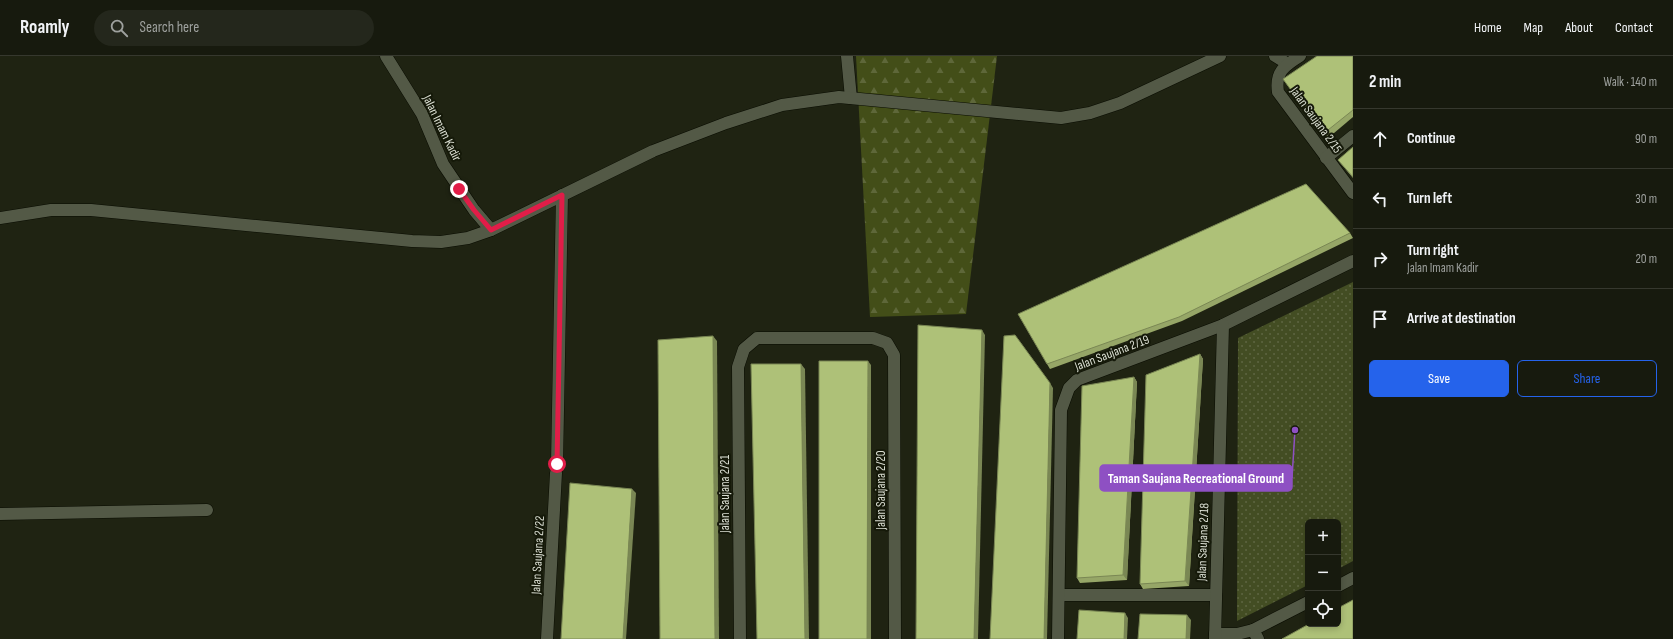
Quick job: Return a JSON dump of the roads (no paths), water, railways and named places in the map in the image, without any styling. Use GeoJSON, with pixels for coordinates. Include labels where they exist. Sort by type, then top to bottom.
{"type":"FeatureCollection","features":[{"type":"Feature","properties":{"kind":"street","name":"Jalan Imam Kadir"},"geometry":{"type":"LineString","coordinates":[[386,56],[422,114],[443,164],[474,210],[491,230]]}},
{"type":"Feature","properties":{"kind":"street"},"geometry":{"type":"LineString","coordinates":[[847,56],[851,98]]}},
{"type":"Feature","properties":{"kind":"street"},"geometry":{"type":"LineString","coordinates":[[0,218],[52,210],[91,210],[404,240],[441,242],[468,238],[491,230],[653,150],[726,122],[782,105],[839,97],[1061,118],[1090,113],[1120,103],[1220,56]]}},
{"type":"Feature","properties":{"kind":"street"},"geometry":{"type":"LineString","coordinates":[[1275,56],[1288,64],[1300,56]]}},
{"type":"Feature","properties":{"kind":"street","name":"Jalan Saujana 2/15"},"geometry":{"type":"LineString","coordinates":[[1288,64],[1281,72],[1277,81],[1278,92],[1353,193]]}},
{"type":"Feature","properties":{"kind":"street"},"geometry":{"type":"LineString","coordinates":[[1326,158],[1353,136]]}},
{"type":"Feature","properties":{"kind":"street","name":"Jalan Saujana 2/22"},"geometry":{"type":"LineString","coordinates":[[547,639],[557,469],[562,195]]}},
{"type":"Feature","properties":{"kind":"street","name":"Jalan Saujana 2/19"},"geometry":{"type":"LineString","coordinates":[[1058,639],[1060,410],[1069,388],[1077,380],[1223,326],[1353,261]]}},
{"type":"Feature","properties":{"kind":"street","name":"Jalan Saujana 2/18"},"geometry":{"type":"LineString","coordinates":[[1215,636],[1223,326]]}},
{"type":"Feature","properties":{"kind":"street","name":"Jalan Saujana 2/20"},"geometry":{"type":"LineString","coordinates":[[744,349],[757,338],[873,338],[887,343],[894,355],[895,639]]}},
{"type":"Feature","properties":{"kind":"street","name":"Jalan Saujana 2/21"},"geometry":{"type":"LineString","coordinates":[[740,639],[738,367],[744,349]]}},
{"type":"Feature","properties":{"kind":"street"},"geometry":{"type":"LineString","coordinates":[[0,514],[207,510]]}},
{"type":"Feature","properties":{"kind":"street"},"geometry":{"type":"LineString","coordinates":[[1341,584],[1353,578]]}},
{"type":"Feature","properties":{"kind":"street"},"geometry":{"type":"LineString","coordinates":[[1059,595],[1216,596]]}},
{"type":"Feature","properties":{"kind":"street"},"geometry":{"type":"LineString","coordinates":[[1215,636],[1237,634],[1255,635],[1305,604]]}},
{"type":"Feature","properties":{"kind":"place","name":"Taman Saujana Recreational Ground"},"geometry":{"type":"Point","coordinates":[1295,430]}}]}
